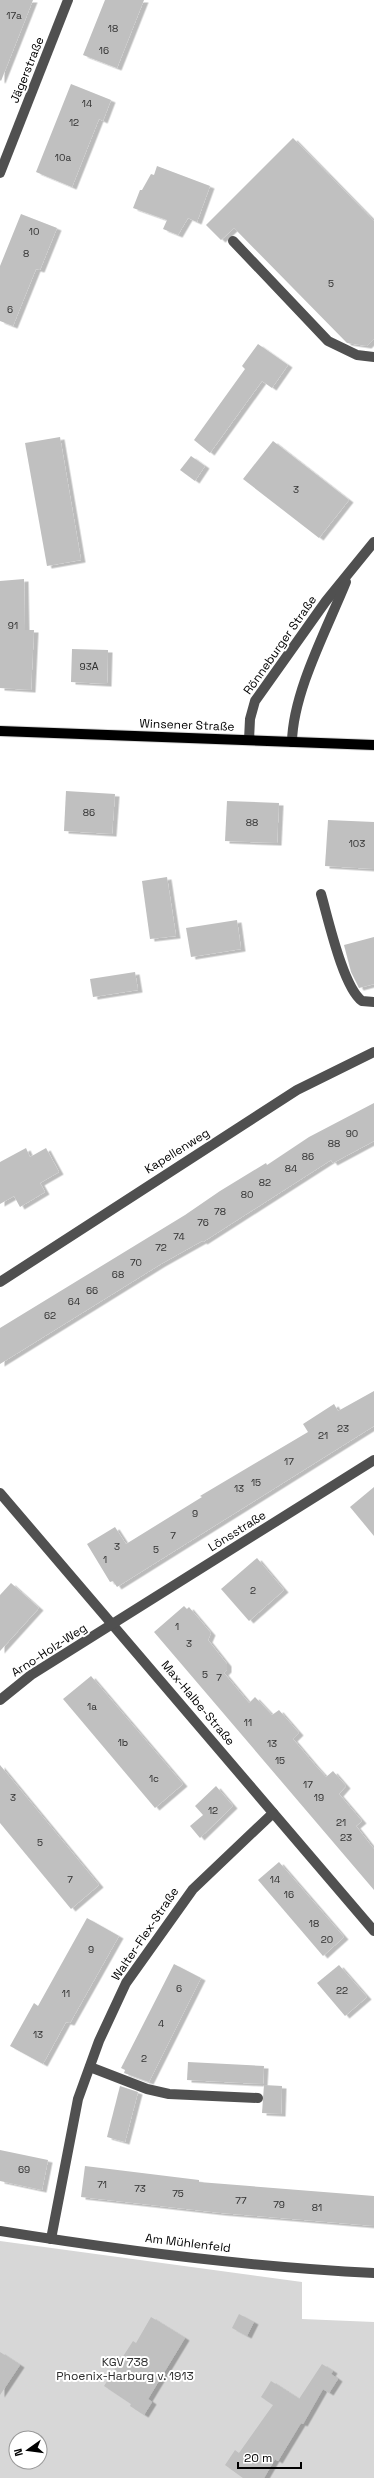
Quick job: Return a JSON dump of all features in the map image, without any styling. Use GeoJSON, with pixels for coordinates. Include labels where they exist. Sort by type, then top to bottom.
{"type":"FeatureCollection","features":[{"type":"Feature","properties":{"kind":"main road","name":"Winsener Straße"},"geometry":{"type":"LineString","coordinates":[[0,731],[374,745]]}},
{"type":"Feature","properties":{"kind":"street","name":"Jägerstraße"},"geometry":{"type":"LineString","coordinates":[[0,173],[68,0]]}},
{"type":"Feature","properties":{"kind":"street"},"geometry":{"type":"LineString","coordinates":[[233,241],[328,342],[357,355],[374,357]]}},
{"type":"Feature","properties":{"kind":"street","name":"Rönneburger Straße"},"geometry":{"type":"LineString","coordinates":[[249,740],[250,719],[254,701],[326,601],[374,542]]}},
{"type":"Feature","properties":{"kind":"street","name":"Rönneburger Straße"},"geometry":{"type":"LineString","coordinates":[[292,742],[292,721],[298,700],[350,572]]}},
{"type":"Feature","properties":{"kind":"street"},"geometry":{"type":"LineString","coordinates":[[321,894],[339,955],[352,989],[362,1001],[374,1002]]}},
{"type":"Feature","properties":{"kind":"street","name":"Kapellenweg"},"geometry":{"type":"LineString","coordinates":[[0,1282],[297,1090],[374,1052]]}},
{"type":"Feature","properties":{"kind":"street","name":"Lönsstraße"},"geometry":{"type":"LineString","coordinates":[[113,1623],[374,1460]]}},
{"type":"Feature","properties":{"kind":"street","name":"Max-Halbe-Straße"},"geometry":{"type":"LineString","coordinates":[[0,1493],[113,1623],[374,1931]]}},
{"type":"Feature","properties":{"kind":"street","name":"Arno-Holz-Weg"},"geometry":{"type":"LineString","coordinates":[[0,1700],[31,1675],[113,1623]]}},
{"type":"Feature","properties":{"kind":"street","name":"Walter-Flex-Straße"},"geometry":{"type":"LineString","coordinates":[[51,2239],[78,2099],[99,2041],[126,1983],[192,1889],[273,1813]]}},
{"type":"Feature","properties":{"kind":"street"},"geometry":{"type":"LineString","coordinates":[[90,2066],[147,2089],[169,2094],[258,2098]]}},
{"type":"Feature","properties":{"kind":"street","name":"Am Mühlenfeld"},"geometry":{"type":"LineString","coordinates":[[0,2231],[51,2239],[306,2270],[374,2273]]}},
{"type":"Feature","properties":{"kind":"green space","name":"KGV 738 Phoenix-Harburg v. 1913"},"geometry":{"type":"Polygon","coordinates":[[[0,2241],[302,2282],[302,2319],[374,2322],[374,2478],[0,2478],[0,2241]]]}},
{"type":"Feature","properties":{"kind":"building"},"geometry":{"type":"Polygon","coordinates":[[[0,0],[33,0],[1,81],[0,80],[0,0]]]}},
{"type":"Feature","properties":{"kind":"building"},"geometry":{"type":"Polygon","coordinates":[[[105,0],[144,0],[117,68],[83,55],[105,0]]]}},
{"type":"Feature","properties":{"kind":"building"},"geometry":{"type":"Polygon","coordinates":[[[71,84],[111,100],[103,121],[99,119],[72,187],[36,172],[71,84]]]}},
{"type":"Feature","properties":{"kind":"building"},"geometry":{"type":"Polygon","coordinates":[[[293,138],[374,221],[374,339],[367,346],[347,343],[234,228],[221,240],[206,225],[293,138]]]}},
{"type":"Feature","properties":{"kind":"building"},"geometry":{"type":"Polygon","coordinates":[[[157,166],[210,186],[197,222],[188,218],[178,235],[163,229],[167,220],[133,208],[140,190],[142,190],[151,174],[154,175],[157,166]]]}},
{"type":"Feature","properties":{"kind":"building"},"geometry":{"type":"Polygon","coordinates":[[[21,214],[57,228],[40,270],[36,269],[13,326],[0,321],[0,266],[21,214]]]}},
{"type":"Feature","properties":{"kind":"building"},"geometry":{"type":"Polygon","coordinates":[[[258,344],[288,365],[272,388],[262,381],[210,453],[194,440],[245,369],[242,366],[258,344]]]}},
{"type":"Feature","properties":{"kind":"building"},"geometry":{"type":"Polygon","coordinates":[[[60,437],[81,560],[47,566],[25,443],[60,437]]]}},
{"type":"Feature","properties":{"kind":"building"},"geometry":{"type":"Polygon","coordinates":[[[273,441],[349,500],[319,538],[243,479],[273,441]]]}},
{"type":"Feature","properties":{"kind":"building"},"geometry":{"type":"Polygon","coordinates":[[[191,456],[205,466],[195,481],[180,470],[191,456]]]}},
{"type":"Feature","properties":{"kind":"building"},"geometry":{"type":"Polygon","coordinates":[[[24,579],[25,630],[34,630],[31,690],[0,688],[0,581],[24,579]]]}},
{"type":"Feature","properties":{"kind":"building"},"geometry":{"type":"Polygon","coordinates":[[[72,649],[108,650],[107,684],[71,682],[72,649]]]}},
{"type":"Feature","properties":{"kind":"building"},"geometry":{"type":"Polygon","coordinates":[[[66,791],[115,794],[112,834],[64,831],[66,791]]]}},
{"type":"Feature","properties":{"kind":"building"},"geometry":{"type":"Polygon","coordinates":[[[227,801],[279,803],[277,843],[225,841],[227,801]]]}},
{"type":"Feature","properties":{"kind":"building"},"geometry":{"type":"Polygon","coordinates":[[[328,820],[374,822],[374,869],[325,866],[328,820]]]}},
{"type":"Feature","properties":{"kind":"building"},"geometry":{"type":"Polygon","coordinates":[[[167,877],[176,936],[150,939],[142,881],[167,877]]]}},
{"type":"Feature","properties":{"kind":"building"},"geometry":{"type":"Polygon","coordinates":[[[237,920],[241,949],[191,957],[186,928],[237,920]]]}},
{"type":"Feature","properties":{"kind":"building"},"geometry":{"type":"Polygon","coordinates":[[[374,937],[374,984],[359,988],[351,972],[344,945],[374,937]]]}},
{"type":"Feature","properties":{"kind":"building"},"geometry":{"type":"Polygon","coordinates":[[[135,972],[138,990],[93,997],[90,979],[135,972]]]}},
{"type":"Feature","properties":{"kind":"building"},"geometry":{"type":"Polygon","coordinates":[[[374,1103],[374,1141],[333,1163],[331,1160],[203,1242],[202,1241],[161,1264],[0,1364],[0,1328],[185,1215],[220,1191],[266,1163],[267,1165],[309,1137],[374,1103]]]}},
{"type":"Feature","properties":{"kind":"building"},"geometry":{"type":"Polygon","coordinates":[[[26,1148],[30,1157],[46,1148],[59,1172],[40,1183],[45,1192],[20,1207],[14,1196],[0,1204],[0,1162],[26,1148]]]}},
{"type":"Feature","properties":{"kind":"building"},"geometry":{"type":"Polygon","coordinates":[[[374,1391],[374,1426],[117,1587],[113,1581],[110,1582],[87,1544],[115,1527],[126,1544],[202,1497],[200,1496],[308,1432],[303,1424],[334,1404],[338,1411],[374,1391]]]}},
{"type":"Feature","properties":{"kind":"building"},"geometry":{"type":"Polygon","coordinates":[[[374,1487],[374,1536],[350,1507],[374,1487]]]}},
{"type":"Feature","properties":{"kind":"building"},"geometry":{"type":"Polygon","coordinates":[[[257,1558],[284,1590],[249,1621],[221,1589],[257,1558]]]}},
{"type":"Feature","properties":{"kind":"building"},"geometry":{"type":"Polygon","coordinates":[[[11,1583],[39,1608],[0,1651],[0,1595],[11,1583]]]}},
{"type":"Feature","properties":{"kind":"building"},"geometry":{"type":"Polygon","coordinates":[[[184,1606],[187,1609],[189,1607],[211,1633],[208,1640],[227,1664],[227,1670],[224,1673],[249,1703],[255,1697],[272,1715],[279,1710],[299,1733],[293,1739],[315,1765],[326,1777],[333,1771],[346,1786],[339,1794],[362,1821],[356,1826],[374,1849],[374,1890],[154,1632],[184,1606]]]}},
{"type":"Feature","properties":{"kind":"building"},"geometry":{"type":"Polygon","coordinates":[[[91,1676],[183,1784],[155,1808],[63,1699],[91,1676]]]}},
{"type":"Feature","properties":{"kind":"building"},"geometry":{"type":"Polygon","coordinates":[[[0,1765],[99,1885],[71,1909],[0,1823],[0,1765]]]}},
{"type":"Feature","properties":{"kind":"building"},"geometry":{"type":"Polygon","coordinates":[[[216,1786],[233,1806],[200,1838],[190,1826],[203,1815],[195,1806],[216,1786]]]}},
{"type":"Feature","properties":{"kind":"building"},"geometry":{"type":"Polygon","coordinates":[[[279,1862],[344,1937],[323,1956],[258,1880],[279,1862]]]}},
{"type":"Feature","properties":{"kind":"building"},"geometry":{"type":"Polygon","coordinates":[[[87,1918],[119,1936],[70,2023],[66,2022],[43,2064],[10,2046],[34,2003],[38,2006],[87,1918]]]}},
{"type":"Feature","properties":{"kind":"building"},"geometry":{"type":"Polygon","coordinates":[[[174,1964],[201,1978],[149,2082],[124,2073],[125,2070],[121,2068],[174,1964]]]}},
{"type":"Feature","properties":{"kind":"building"},"geometry":{"type":"Polygon","coordinates":[[[339,1965],[367,1997],[345,2016],[317,1983],[339,1965]]]}},
{"type":"Feature","properties":{"kind":"building"},"geometry":{"type":"Polygon","coordinates":[[[188,2062],[264,2066],[263,2084],[187,2080],[188,2062]]]}},
{"type":"Feature","properties":{"kind":"building"},"geometry":{"type":"Polygon","coordinates":[[[264,2085],[282,2086],[281,2114],[262,2113],[264,2085]]]}},
{"type":"Feature","properties":{"kind":"building"},"geometry":{"type":"Polygon","coordinates":[[[120,2086],[138,2092],[125,2142],[107,2137],[120,2086]]]}},
{"type":"Feature","properties":{"kind":"building"},"geometry":{"type":"Polygon","coordinates":[[[0,2150],[48,2160],[42,2190],[0,2181],[0,2150]]]}},
{"type":"Feature","properties":{"kind":"building"},"geometry":{"type":"Polygon","coordinates":[[[85,2166],[199,2180],[199,2182],[374,2196],[374,2226],[221,2213],[81,2197],[85,2166]]]}},
{"type":"Feature","properties":{"kind":"building"},"geometry":{"type":"Polygon","coordinates":[[[239,2314],[254,2322],[247,2336],[232,2328],[239,2314]]]}},
{"type":"Feature","properties":{"kind":"building"},"geometry":{"type":"Polygon","coordinates":[[[151,2317],[185,2338],[148,2399],[152,2402],[144,2415],[130,2406],[131,2404],[104,2386],[133,2341],[136,2343],[151,2317]]]}},
{"type":"Feature","properties":{"kind":"building"},"geometry":{"type":"Polygon","coordinates":[[[0,2352],[20,2365],[0,2395],[0,2352]]]}},
{"type":"Feature","properties":{"kind":"building"},"geometry":{"type":"Polygon","coordinates":[[[322,2364],[333,2371],[331,2374],[338,2379],[329,2393],[323,2389],[303,2424],[301,2423],[278,2461],[275,2459],[264,2478],[243,2478],[225,2465],[235,2450],[239,2453],[273,2405],[261,2397],[271,2381],[299,2399],[322,2364]]]}}]}
